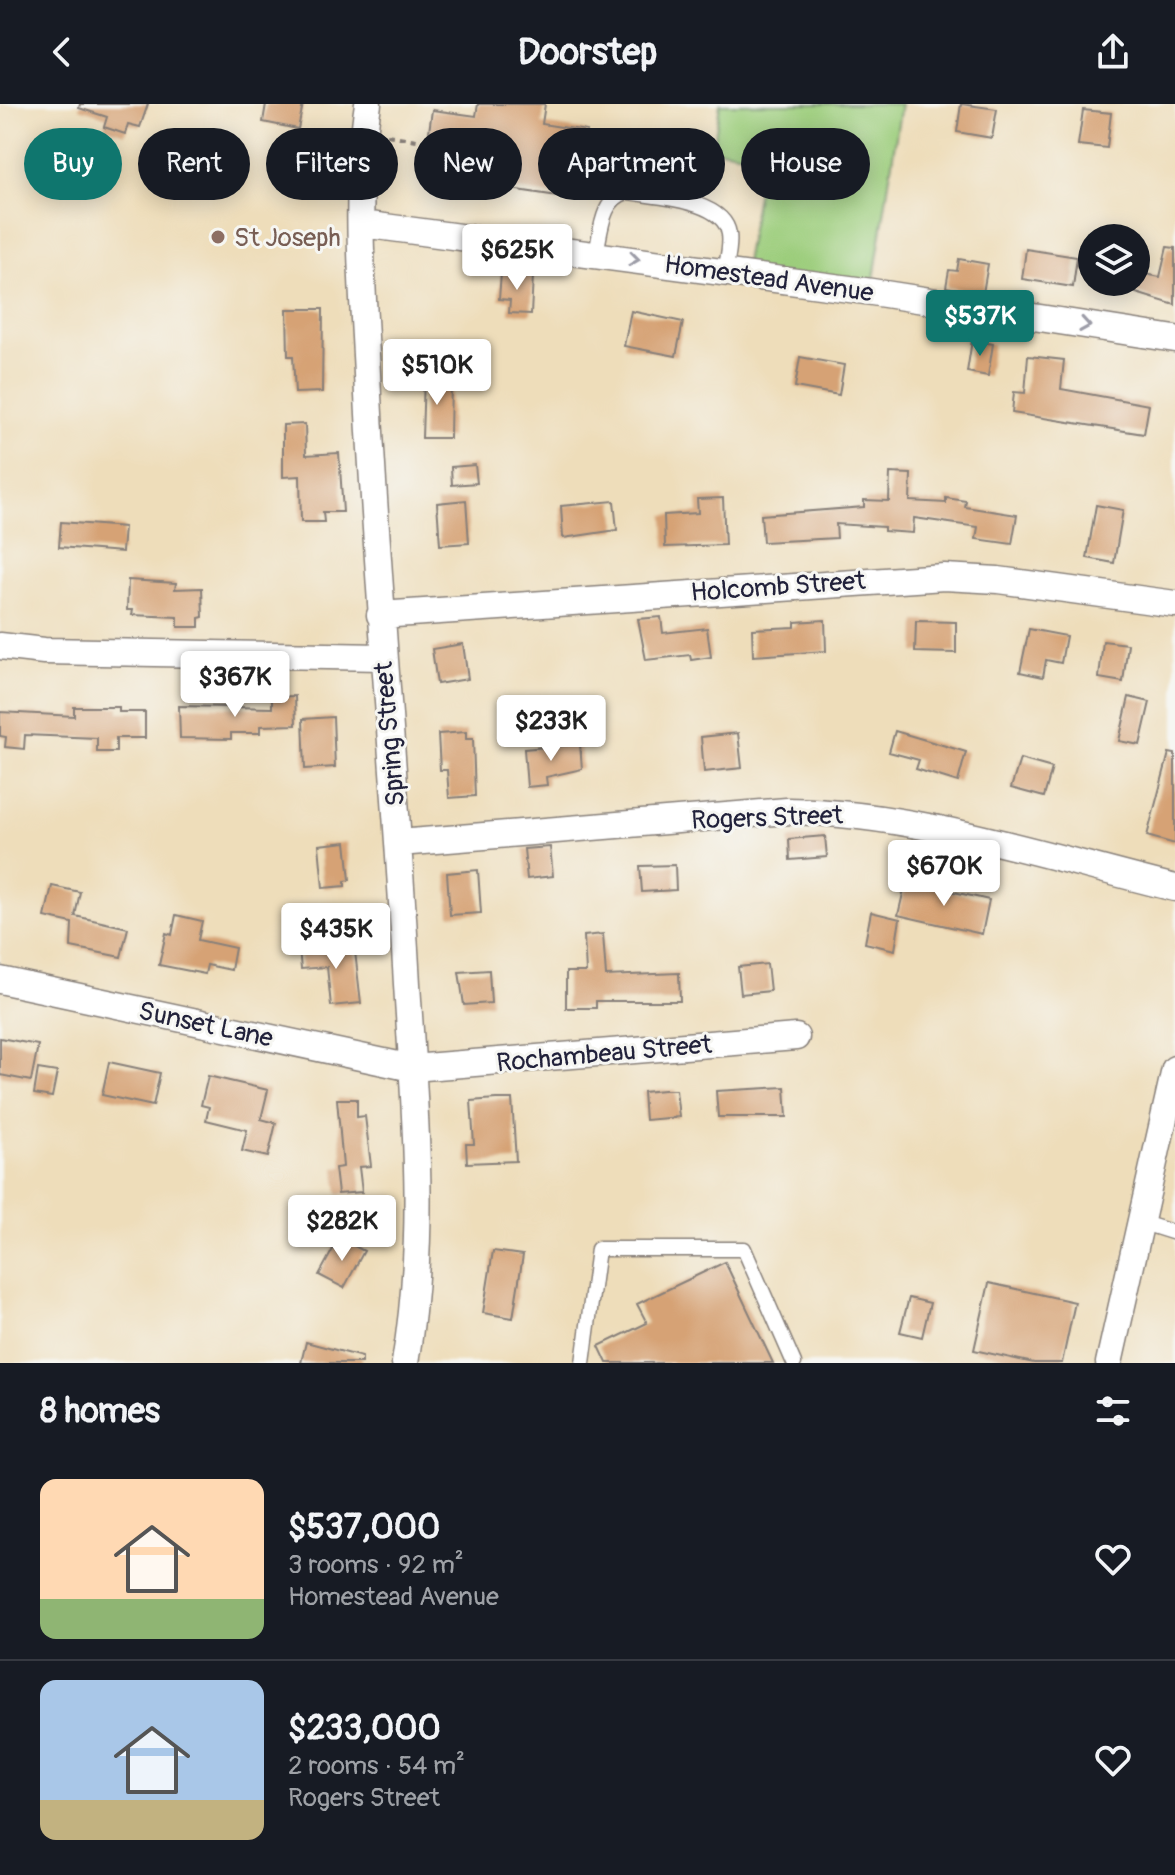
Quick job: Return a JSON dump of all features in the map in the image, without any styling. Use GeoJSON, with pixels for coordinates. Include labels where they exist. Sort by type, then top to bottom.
{"type":"FeatureCollection","features":[{"type":"Feature","properties":{"kind":"street","name":"Spring Street"},"geometry":{"type":"LineString","coordinates":[[365,128],[368,104]]}},
{"type":"Feature","properties":{"kind":"street","name":"Spring Street"},"geometry":{"type":"LineString","coordinates":[[363,200],[382,657],[399,843],[420,1216],[415,1296],[405,1363]]}},
{"type":"Feature","properties":{"kind":"street","name":"Homestead Avenue"},"geometry":{"type":"LineString","coordinates":[[362,224],[725,272],[1175,339]]}},
{"type":"Feature","properties":{"kind":"street","name":"Holcomb Street"},"geometry":{"type":"LineString","coordinates":[[380,615],[929,577],[998,580],[1175,604]]}},
{"type":"Feature","properties":{"kind":"street"},"geometry":{"type":"LineString","coordinates":[[0,646],[44,651],[382,657]]}},
{"type":"Feature","properties":{"kind":"street","name":"Rogers Street"},"geometry":{"type":"LineString","coordinates":[[399,843],[787,811],[841,812],[892,819],[1175,888]]}},
{"type":"Feature","properties":{"kind":"street","name":"Sunset Lane"},"geometry":{"type":"LineString","coordinates":[[0,980],[412,1068]]}},
{"type":"Feature","properties":{"kind":"street","name":"Rochambeau Street"},"geometry":{"type":"LineString","coordinates":[[412,1068],[796,1037]]}},
{"type":"Feature","properties":{"kind":"street"},"geometry":{"type":"LineString","coordinates":[[1109,1363],[1140,1222],[1168,1137],[1175,1069]]}},
{"type":"Feature","properties":{"kind":"lane"},"geometry":{"type":"LineString","coordinates":[[596,254],[608,205],[617,194],[628,192],[704,206],[716,214],[729,234],[725,272]]}},
{"type":"Feature","properties":{"kind":"lane"},"geometry":{"type":"LineString","coordinates":[[1140,1222],[1175,1233]]}},
{"type":"Feature","properties":{"kind":"lane"},"geometry":{"type":"LineString","coordinates":[[583,1363],[598,1249],[744,1249],[794,1363]]}},
{"type":"Feature","properties":{"kind":"green space"},"geometry":{"type":"Polygon","coordinates":[[[720,104],[901,104],[872,292],[743,274],[756,200],[870,200],[870,128],[741,128],[741,154],[725,151],[725,128],[716,128],[720,104]]]}},
{"type":"Feature","properties":{"kind":"building"},"geometry":{"type":"Polygon","coordinates":[[[80,104],[148,104],[140,127],[128,124],[125,134],[122,128],[104,127],[107,117],[79,108],[80,104]]]}},
{"type":"Feature","properties":{"kind":"building"},"geometry":{"type":"Polygon","coordinates":[[[266,104],[303,104],[298,128],[263,122],[266,104]]]}},
{"type":"Feature","properties":{"kind":"building"},"geometry":{"type":"Polygon","coordinates":[[[478,104],[545,104],[542,124],[568,128],[538,128],[538,193],[522,191],[522,128],[430,128],[432,110],[476,116],[478,104]]]}},
{"type":"Feature","properties":{"kind":"building"},"geometry":{"type":"Polygon","coordinates":[[[961,104],[997,109],[992,138],[957,132],[961,104]]]}},
{"type":"Feature","properties":{"kind":"building"},"geometry":{"type":"Polygon","coordinates":[[[1083,110],[1111,113],[1107,148],[1078,145],[1083,110]]]}},
{"type":"Feature","properties":{"kind":"building"},"geometry":{"type":"Polygon","coordinates":[[[1167,247],[1175,248],[1175,305],[1146,296],[1150,296],[1150,275],[1160,277],[1167,247]]]}},
{"type":"Feature","properties":{"kind":"building"},"geometry":{"type":"Polygon","coordinates":[[[1026,249],[1077,257],[1073,287],[1022,279],[1026,249]]]}},
{"type":"Feature","properties":{"kind":"building"},"geometry":{"type":"Polygon","coordinates":[[[959,259],[988,264],[983,293],[946,287],[949,270],[957,271],[959,259]]]}},
{"type":"Feature","properties":{"kind":"building"},"geometry":{"type":"Polygon","coordinates":[[[501,273],[533,275],[531,314],[509,313],[510,300],[499,299],[501,273]]]}},
{"type":"Feature","properties":{"kind":"building"},"geometry":{"type":"Polygon","coordinates":[[[287,309],[323,309],[322,392],[295,393],[293,356],[288,356],[287,309]]]}},
{"type":"Feature","properties":{"kind":"building"},"geometry":{"type":"Polygon","coordinates":[[[631,311],[683,322],[676,356],[624,346],[631,311]]]}},
{"type":"Feature","properties":{"kind":"building"},"geometry":{"type":"Polygon","coordinates":[[[972,340],[993,344],[988,376],[967,372],[972,340]]]}},
{"type":"Feature","properties":{"kind":"building"},"geometry":{"type":"Polygon","coordinates":[[[1028,356],[1064,360],[1061,389],[1149,405],[1144,434],[1012,413],[1014,392],[1025,393],[1028,356]]]}},
{"type":"Feature","properties":{"kind":"building"},"geometry":{"type":"Polygon","coordinates":[[[800,357],[844,365],[839,395],[795,387],[800,357]]]}},
{"type":"Feature","properties":{"kind":"building"},"geometry":{"type":"Polygon","coordinates":[[[424,376],[451,377],[450,438],[422,438],[424,376]]]}},
{"type":"Feature","properties":{"kind":"building"},"geometry":{"type":"Polygon","coordinates":[[[305,424],[306,455],[339,453],[343,512],[323,512],[324,522],[301,522],[300,476],[283,477],[283,425],[305,424]]]}},
{"type":"Feature","properties":{"kind":"building"},"geometry":{"type":"Polygon","coordinates":[[[475,465],[477,483],[452,485],[451,467],[475,465]]]}},
{"type":"Feature","properties":{"kind":"building"},"geometry":{"type":"Polygon","coordinates":[[[890,473],[911,474],[910,501],[946,503],[946,498],[966,501],[965,507],[1017,515],[1012,544],[976,539],[978,527],[914,518],[913,533],[884,531],[884,527],[836,524],[837,538],[763,542],[761,515],[864,507],[864,500],[889,501],[890,473]]]}},
{"type":"Feature","properties":{"kind":"building"},"geometry":{"type":"Polygon","coordinates":[[[723,498],[725,545],[665,547],[664,515],[698,513],[697,499],[723,498]]]}},
{"type":"Feature","properties":{"kind":"building"},"geometry":{"type":"Polygon","coordinates":[[[466,500],[469,543],[440,545],[437,503],[466,500]]]}},
{"type":"Feature","properties":{"kind":"building"},"geometry":{"type":"Polygon","coordinates":[[[614,501],[617,530],[563,538],[561,506],[614,501]]]}},
{"type":"Feature","properties":{"kind":"building"},"geometry":{"type":"Polygon","coordinates":[[[1096,505],[1123,510],[1114,563],[1087,558],[1096,505]]]}},
{"type":"Feature","properties":{"kind":"building"},"geometry":{"type":"Polygon","coordinates":[[[61,522],[124,527],[122,552],[59,547],[61,522]]]}},
{"type":"Feature","properties":{"kind":"building"},"geometry":{"type":"Polygon","coordinates":[[[128,580],[176,583],[175,589],[202,588],[203,617],[199,618],[199,627],[178,627],[178,617],[132,615],[133,610],[127,610],[128,580]]]}},
{"type":"Feature","properties":{"kind":"building"},"geometry":{"type":"Polygon","coordinates":[[[661,617],[663,633],[707,628],[711,657],[691,660],[690,655],[646,660],[638,619],[661,617]]]}},
{"type":"Feature","properties":{"kind":"building"},"geometry":{"type":"Polygon","coordinates":[[[825,620],[826,651],[753,656],[752,629],[795,627],[795,622],[825,620]]]}},
{"type":"Feature","properties":{"kind":"building"},"geometry":{"type":"Polygon","coordinates":[[[916,621],[956,622],[956,653],[915,652],[916,621]]]}},
{"type":"Feature","properties":{"kind":"building"},"geometry":{"type":"Polygon","coordinates":[[[1029,629],[1066,636],[1061,663],[1046,660],[1043,677],[1020,672],[1029,629]]]}},
{"type":"Feature","properties":{"kind":"building"},"geometry":{"type":"Polygon","coordinates":[[[1103,641],[1128,644],[1123,682],[1099,678],[1103,641]]]}},
{"type":"Feature","properties":{"kind":"building"},"geometry":{"type":"Polygon","coordinates":[[[463,644],[468,679],[437,684],[432,649],[463,644]]]}},
{"type":"Feature","properties":{"kind":"building"},"geometry":{"type":"Polygon","coordinates":[[[295,696],[296,725],[260,726],[260,733],[231,733],[231,739],[180,738],[179,706],[272,708],[272,697],[295,696]]]}},
{"type":"Feature","properties":{"kind":"building"},"geometry":{"type":"Polygon","coordinates":[[[1129,697],[1150,702],[1140,745],[1119,741],[1129,697]]]}},
{"type":"Feature","properties":{"kind":"building"},"geometry":{"type":"Polygon","coordinates":[[[74,707],[119,707],[119,712],[145,712],[145,738],[116,738],[116,752],[97,752],[97,738],[25,735],[24,749],[5,747],[6,737],[0,736],[0,712],[74,716],[74,707]]]}},
{"type":"Feature","properties":{"kind":"building"},"geometry":{"type":"Polygon","coordinates":[[[333,717],[335,767],[305,769],[303,719],[333,717]]]}},
{"type":"Feature","properties":{"kind":"building"},"geometry":{"type":"Polygon","coordinates":[[[895,731],[966,752],[958,782],[916,769],[919,760],[889,752],[895,731]]]}},
{"type":"Feature","properties":{"kind":"building"},"geometry":{"type":"Polygon","coordinates":[[[466,732],[466,739],[473,739],[475,796],[449,798],[447,770],[440,770],[438,734],[466,732]]]}},
{"type":"Feature","properties":{"kind":"building"},"geometry":{"type":"Polygon","coordinates":[[[738,733],[742,768],[704,772],[701,737],[738,733]]]}},
{"type":"Feature","properties":{"kind":"building"},"geometry":{"type":"Polygon","coordinates":[[[580,744],[582,769],[546,777],[547,785],[527,787],[524,749],[580,744]]]}},
{"type":"Feature","properties":{"kind":"building"},"geometry":{"type":"Polygon","coordinates":[[[1169,753],[1175,754],[1175,844],[1147,836],[1169,753]]]}},
{"type":"Feature","properties":{"kind":"building"},"geometry":{"type":"Polygon","coordinates":[[[1020,759],[1052,768],[1044,797],[1011,788],[1020,759]]]}},
{"type":"Feature","properties":{"kind":"building"},"geometry":{"type":"Polygon","coordinates":[[[825,836],[827,857],[790,860],[789,839],[825,836]]]}},
{"type":"Feature","properties":{"kind":"building"},"geometry":{"type":"Polygon","coordinates":[[[346,842],[350,880],[345,881],[345,886],[323,888],[319,845],[346,842]]]}},
{"type":"Feature","properties":{"kind":"building"},"geometry":{"type":"Polygon","coordinates":[[[550,847],[553,876],[527,879],[524,849],[550,847]]]}},
{"type":"Feature","properties":{"kind":"building"},"geometry":{"type":"Polygon","coordinates":[[[675,865],[676,890],[642,892],[640,866],[675,865]]]}},
{"type":"Feature","properties":{"kind":"building"},"geometry":{"type":"Polygon","coordinates":[[[478,870],[481,913],[450,915],[447,873],[478,870]]]}},
{"type":"Feature","properties":{"kind":"building"},"geometry":{"type":"Polygon","coordinates":[[[906,881],[989,900],[982,934],[898,915],[906,881]]]}},
{"type":"Feature","properties":{"kind":"building"},"geometry":{"type":"Polygon","coordinates":[[[52,886],[80,892],[75,916],[128,928],[121,957],[71,947],[72,923],[45,917],[52,886]]]}},
{"type":"Feature","properties":{"kind":"building"},"geometry":{"type":"Polygon","coordinates":[[[871,912],[900,919],[895,950],[865,943],[871,912]]]}},
{"type":"Feature","properties":{"kind":"building"},"geometry":{"type":"Polygon","coordinates":[[[176,915],[202,921],[198,940],[235,948],[231,970],[207,965],[205,974],[159,965],[166,933],[172,935],[176,915]]]}},
{"type":"Feature","properties":{"kind":"building"},"geometry":{"type":"Polygon","coordinates":[[[603,934],[606,976],[679,973],[680,1001],[596,1001],[596,1008],[566,1008],[566,972],[586,972],[584,936],[603,934]]]}},
{"type":"Feature","properties":{"kind":"building"},"geometry":{"type":"Polygon","coordinates":[[[354,943],[361,1003],[331,1006],[327,967],[301,969],[299,949],[354,943]]]}},
{"type":"Feature","properties":{"kind":"building"},"geometry":{"type":"Polygon","coordinates":[[[767,964],[770,991],[741,994],[738,967],[767,964]]]}},
{"type":"Feature","properties":{"kind":"building"},"geometry":{"type":"Polygon","coordinates":[[[489,970],[491,1003],[464,1005],[459,972],[489,970]]]}},
{"type":"Feature","properties":{"kind":"building"},"geometry":{"type":"Polygon","coordinates":[[[0,1038],[38,1045],[31,1081],[0,1075],[0,1038]]]}},
{"type":"Feature","properties":{"kind":"building"},"geometry":{"type":"Polygon","coordinates":[[[109,1062],[160,1073],[153,1106],[102,1095],[109,1062]]]}},
{"type":"Feature","properties":{"kind":"building"},"geometry":{"type":"Polygon","coordinates":[[[38,1069],[57,1072],[52,1097],[34,1094],[38,1069]]]}},
{"type":"Feature","properties":{"kind":"building"},"geometry":{"type":"Polygon","coordinates":[[[208,1076],[268,1090],[261,1119],[276,1123],[268,1157],[242,1151],[247,1130],[206,1120],[209,1107],[201,1105],[208,1076]]]}},
{"type":"Feature","properties":{"kind":"building"},"geometry":{"type":"Polygon","coordinates":[[[785,1087],[787,1117],[718,1117],[716,1091],[785,1087]]]}},
{"type":"Feature","properties":{"kind":"building"},"geometry":{"type":"Polygon","coordinates":[[[676,1090],[679,1117],[645,1120],[643,1092],[676,1090]]]}},
{"type":"Feature","properties":{"kind":"building"},"geometry":{"type":"Polygon","coordinates":[[[337,1099],[357,1099],[357,1117],[365,1116],[371,1166],[359,1167],[362,1192],[338,1194],[335,1168],[343,1167],[337,1099]]]}},
{"type":"Feature","properties":{"kind":"building"},"geometry":{"type":"Polygon","coordinates":[[[512,1099],[516,1161],[467,1163],[466,1144],[474,1144],[471,1101],[512,1099]]]}},
{"type":"Feature","properties":{"kind":"building"},"geometry":{"type":"Polygon","coordinates":[[[339,1238],[364,1251],[344,1288],[319,1275],[339,1238]]]}},
{"type":"Feature","properties":{"kind":"building"},"geometry":{"type":"Polygon","coordinates":[[[493,1251],[523,1255],[513,1318],[483,1313],[493,1251]]]}},
{"type":"Feature","properties":{"kind":"building"},"geometry":{"type":"Polygon","coordinates":[[[725,1262],[773,1363],[607,1363],[599,1346],[647,1323],[637,1304],[725,1262]]]}},
{"type":"Feature","properties":{"kind":"building"},"geometry":{"type":"Polygon","coordinates":[[[989,1283],[1075,1302],[1062,1363],[1034,1363],[974,1350],[989,1283]]]}},
{"type":"Feature","properties":{"kind":"building"},"geometry":{"type":"Polygon","coordinates":[[[909,1298],[930,1303],[922,1337],[900,1332],[909,1298]]]}},
{"type":"Feature","properties":{"kind":"building"},"geometry":{"type":"Polygon","coordinates":[[[306,1342],[362,1357],[362,1363],[301,1363],[306,1342]]]}},
{"type":"Feature","properties":{"kind":"place","name":"St Joseph"},"geometry":{"type":"Point","coordinates":[218,237]}}]}
